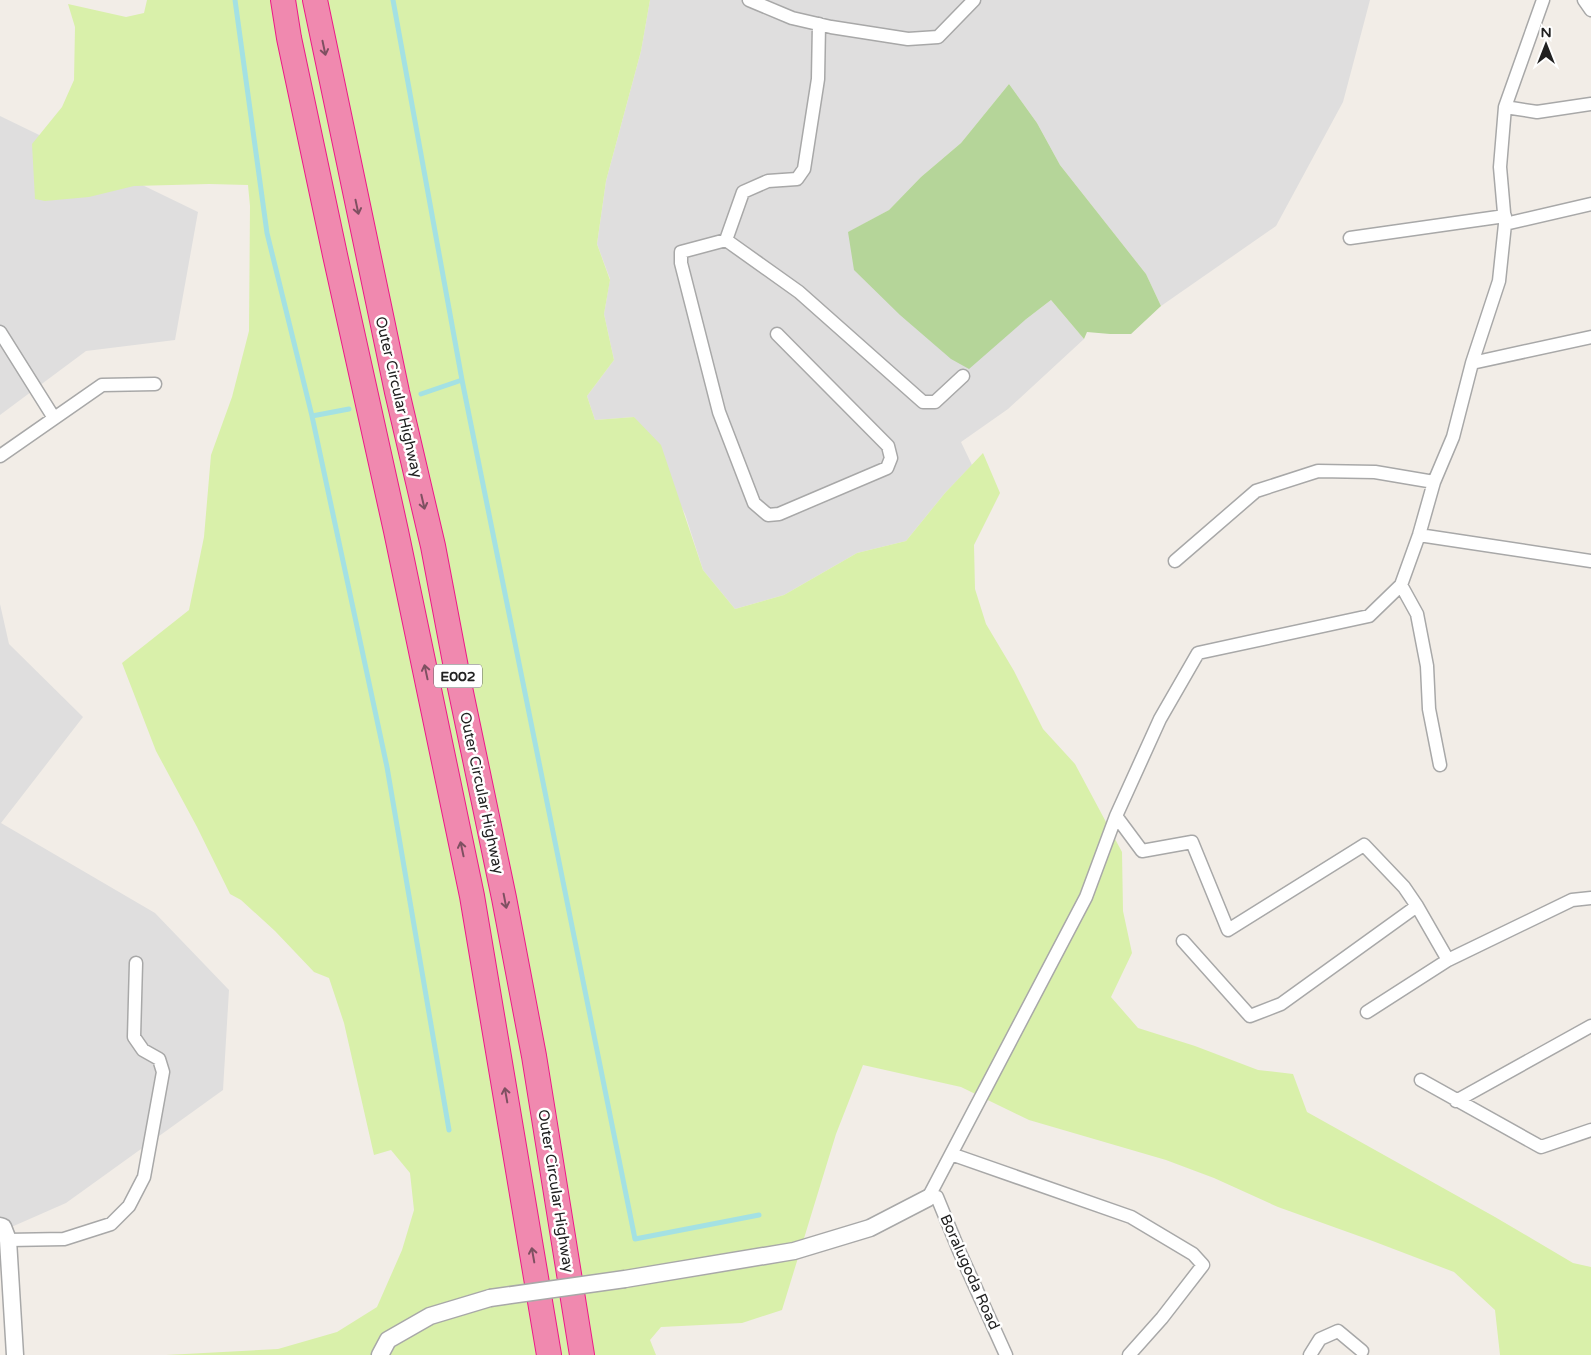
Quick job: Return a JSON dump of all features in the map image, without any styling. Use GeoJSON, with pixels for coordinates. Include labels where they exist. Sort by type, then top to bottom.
{"type":"FeatureCollection","features":[{"type":"Feature","properties":{"kind":"highway","name":"Outer Circular Highway"},"geometry":{"type":"LineString","coordinates":[[283,0],[335,255],[396,531],[472,896],[550,1355]]}},
{"type":"Feature","properties":{"kind":"highway","name":"Outer Circular Highway"},"geometry":{"type":"LineString","coordinates":[[315,0],[392,373],[433,546],[458,678],[504,898],[534,1056],[582,1355]]}},
{"type":"Feature","properties":{"kind":"street"},"geometry":{"type":"LineString","coordinates":[[749,0],[792,18],[908,39],[938,37],[974,0]]}},
{"type":"Feature","properties":{"kind":"street"},"geometry":{"type":"LineString","coordinates":[[380,1355],[388,1340],[430,1316],[490,1298],[625,1279],[794,1251],[870,1228],[928,1198],[1086,898],[1116,816],[1160,719],[1198,653],[1369,616],[1402,585],[1434,482],[1454,437],[1472,363],[1499,281],[1505,220],[1500,167],[1505,107],[1543,0]]}},
{"type":"Feature","properties":{"kind":"street"},"geometry":{"type":"LineString","coordinates":[[1584,0],[1591,10]]}},
{"type":"Feature","properties":{"kind":"street"},"geometry":{"type":"LineString","coordinates":[[726,240],[743,192],[768,181],[797,179],[804,169],[818,79],[819,24]]}},
{"type":"Feature","properties":{"kind":"street"},"geometry":{"type":"LineString","coordinates":[[1505,107],[1537,112],[1591,104]]}},
{"type":"Feature","properties":{"kind":"street"},"geometry":{"type":"LineString","coordinates":[[1350,238],[1505,220],[1591,204]]}},
{"type":"Feature","properties":{"kind":"street"},"geometry":{"type":"LineString","coordinates":[[726,240],[681,252],[681,263],[719,412],[754,503],[768,515],[779,514],[887,468],[890,458],[888,446],[777,334]]}},
{"type":"Feature","properties":{"kind":"street"},"geometry":{"type":"LineString","coordinates":[[726,240],[799,292],[922,402],[935,402],[963,376]]}},
{"type":"Feature","properties":{"kind":"street"},"geometry":{"type":"LineString","coordinates":[[0,332],[54,418]]}},
{"type":"Feature","properties":{"kind":"street"},"geometry":{"type":"LineString","coordinates":[[1472,363],[1591,337]]}},
{"type":"Feature","properties":{"kind":"street"},"geometry":{"type":"LineString","coordinates":[[0,456],[102,385],[155,384]]}},
{"type":"Feature","properties":{"kind":"street"},"geometry":{"type":"LineString","coordinates":[[1176,561],[1256,491],[1318,471],[1375,472],[1434,482]]}},
{"type":"Feature","properties":{"kind":"street"},"geometry":{"type":"LineString","coordinates":[[1419,535],[1591,561]]}},
{"type":"Feature","properties":{"kind":"street"},"geometry":{"type":"LineString","coordinates":[[1402,585],[1417,614],[1426,666],[1429,710],[1440,765]]}},
{"type":"Feature","properties":{"kind":"street"},"geometry":{"type":"LineString","coordinates":[[1116,816],[1142,850],[1192,842],[1228,930],[1364,846],[1404,887],[1448,960]]}},
{"type":"Feature","properties":{"kind":"street"},"geometry":{"type":"LineString","coordinates":[[1367,1012],[1448,960],[1572,900],[1591,898]]}},
{"type":"Feature","properties":{"kind":"street"},"geometry":{"type":"LineString","coordinates":[[1183,941],[1250,1016],[1281,1004],[1417,906]]}},
{"type":"Feature","properties":{"kind":"street"},"geometry":{"type":"LineString","coordinates":[[15,1355],[4,1233],[64,1239],[111,1224],[129,1206],[144,1177],[163,1072],[159,1059],[143,1050],[134,1037],[136,962]]}},
{"type":"Feature","properties":{"kind":"street"},"geometry":{"type":"LineString","coordinates":[[1456,1101],[1591,1026]]}},
{"type":"Feature","properties":{"kind":"street"},"geometry":{"type":"LineString","coordinates":[[1421,1080],[1541,1147],[1591,1130]]}},
{"type":"Feature","properties":{"kind":"street"},"geometry":{"type":"LineString","coordinates":[[950,1154],[1132,1217],[1192,1254],[1203,1265],[1162,1318],[1129,1355]]}},
{"type":"Feature","properties":{"kind":"street","name":"Boralugoda Road"},"geometry":{"type":"LineString","coordinates":[[928,1198],[938,1197],[960,1253],[1006,1355]]}},
{"type":"Feature","properties":{"kind":"street"},"geometry":{"type":"LineString","coordinates":[[1310,1355],[1320,1339],[1338,1331],[1362,1351]]}},
{"type":"Feature","properties":{"kind":"shaded area"},"geometry":{"type":"Polygon","coordinates":[[[650,0],[1370,0],[1343,102],[1276,226],[1161,306],[1146,274],[1060,165],[1037,123],[1009,84],[961,143],[921,177],[889,210],[849,232],[1025,320],[1051,300],[1084,339],[1008,409],[961,442],[972,465],[945,493],[906,541],[857,553],[784,595],[735,609],[703,570],[685,514],[634,417],[595,420],[587,396],[614,360],[604,314],[610,279],[597,244],[606,181],[641,51],[650,0]]]}},
{"type":"Feature","properties":{"kind":"shaded area"},"geometry":{"type":"Polygon","coordinates":[[[0,116],[198,212],[175,340],[86,351],[0,415],[0,116]]]}},
{"type":"Feature","properties":{"kind":"shaded area"},"geometry":{"type":"Polygon","coordinates":[[[0,604],[9,644],[83,717],[1,823],[155,913],[229,990],[223,1090],[66,1203],[0,1232],[0,604]]]}},
{"type":"Feature","properties":{"kind":"green space"},"geometry":{"type":"Polygon","coordinates":[[[147,0],[650,0],[641,51],[606,181],[597,244],[610,280],[604,314],[614,360],[587,396],[595,420],[634,417],[661,445],[703,570],[735,609],[784,595],[857,553],[906,541],[945,493],[983,453],[1000,493],[974,545],[975,589],[986,624],[1014,671],[1043,729],[1075,764],[1122,852],[1123,911],[1132,953],[1111,997],[1138,1028],[1195,1046],[1258,1070],[1293,1074],[1307,1112],[1573,1263],[1591,1267],[1591,1355],[1500,1355],[1495,1310],[1454,1272],[1278,1207],[1214,1178],[1166,1160],[1029,1120],[961,1087],[863,1065],[836,1134],[782,1310],[742,1323],[661,1327],[650,1340],[656,1355],[166,1355],[278,1349],[337,1332],[377,1307],[402,1250],[414,1210],[410,1173],[391,1150],[374,1155],[344,1023],[329,978],[314,972],[275,931],[241,900],[230,894],[156,751],[122,663],[189,610],[204,537],[211,455],[232,397],[249,331],[250,206],[248,185],[134,186],[89,197],[45,201],[35,199],[32,144],[62,107],[74,80],[75,27],[68,4],[126,17],[144,13],[147,0]]]}},
{"type":"Feature","properties":{"kind":"green space"},"geometry":{"type":"Polygon","coordinates":[[[1009,84],[1037,123],[1060,165],[1146,274],[1161,306],[1131,334],[1087,332],[1084,339],[1051,300],[969,369],[951,359],[900,315],[854,270],[848,232],[889,210],[921,177],[961,143],[1009,84]]]}},
{"type":"Feature","properties":{"kind":"waterway"},"geometry":{"type":"LineString","coordinates":[[235,0],[267,233],[312,416],[387,767],[449,1130]]}},
{"type":"Feature","properties":{"kind":"waterway"},"geometry":{"type":"LineString","coordinates":[[393,0],[462,380],[635,1239],[759,1215]]}},
{"type":"Feature","properties":{"kind":"waterway"},"geometry":{"type":"LineString","coordinates":[[421,394],[462,380]]}},
{"type":"Feature","properties":{"kind":"waterway"},"geometry":{"type":"LineString","coordinates":[[312,416],[349,409]]}}]}
